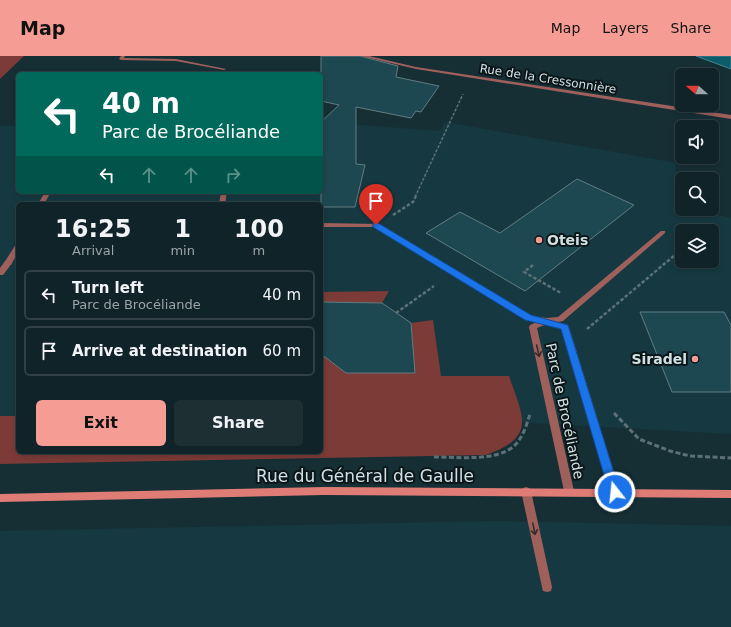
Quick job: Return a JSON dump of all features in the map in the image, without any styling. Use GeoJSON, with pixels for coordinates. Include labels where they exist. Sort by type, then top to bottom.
{"type":"FeatureCollection","features":[{"type":"Feature","properties":{"kind":"main road","name":"Rue du Général de Gaulle"},"geometry":{"type":"LineString","coordinates":[[0,498],[324,491],[569,491],[731,494]]}},
{"type":"Feature","properties":{"kind":"street"},"geometry":{"type":"LineString","coordinates":[[123,56],[121,59],[176,60],[224,69]]}},
{"type":"Feature","properties":{"kind":"street","name":"Rue de la Cressonnière"},"geometry":{"type":"LineString","coordinates":[[363,56],[416,68],[470,77],[731,117]]}},
{"type":"Feature","properties":{"kind":"street"},"geometry":{"type":"LineString","coordinates":[[323,225],[376,225]]}},
{"type":"Feature","properties":{"kind":"street","name":"Parc de Brocéliande"},"geometry":{"type":"LineString","coordinates":[[376,225],[529,318],[547,321],[565,327],[615,492]]}},
{"type":"Feature","properties":{"kind":"street","name":"Parc de Brocéliande"},"geometry":{"type":"LineString","coordinates":[[569,491],[533,327],[547,321],[560,319],[663,232]]}},
{"type":"Feature","properties":{"kind":"street"},"geometry":{"type":"LineString","coordinates":[[0,273],[8,264],[16,250]]}},
{"type":"Feature","properties":{"kind":"street"},"geometry":{"type":"LineString","coordinates":[[526,491],[547,587]]}},
{"type":"Feature","properties":{"kind":"path"},"geometry":{"type":"LineString","coordinates":[[376,225],[413,202],[470,77]]}},
{"type":"Feature","properties":{"kind":"path"},"geometry":{"type":"LineString","coordinates":[[584,331],[675,255]]}},
{"type":"Feature","properties":{"kind":"path"},"geometry":{"type":"LineString","coordinates":[[533,265],[524,272],[579,303]]}},
{"type":"Feature","properties":{"kind":"path"},"geometry":{"type":"LineString","coordinates":[[396,312],[434,286]]}},
{"type":"Feature","properties":{"kind":"path"},"geometry":{"type":"LineString","coordinates":[[434,458],[490,456],[514,446],[525,430],[531,410]]}},
{"type":"Feature","properties":{"kind":"path"},"geometry":{"type":"LineString","coordinates":[[613,412],[639,439],[670,452],[690,456],[731,458]]}},
{"type":"Feature","properties":{"kind":"shaded area"},"geometry":{"type":"Polygon","coordinates":[[[0,56],[24,56],[0,79],[0,56]]]}},
{"type":"Feature","properties":{"kind":"shaded area"},"geometry":{"type":"Polygon","coordinates":[[[323,122],[440,131],[445,122],[675,163],[675,216],[719,215],[731,218],[731,434],[516,422],[323,452],[323,202],[16,202],[16,416],[0,416],[0,126],[16,126],[16,194],[323,194],[323,122]]]}},
{"type":"Feature","properties":{"kind":"shaded area"},"geometry":{"type":"Polygon","coordinates":[[[389,291],[382,303],[323,302],[323,292],[389,291]]]}},
{"type":"Feature","properties":{"kind":"shaded area"},"geometry":{"type":"Polygon","coordinates":[[[433,320],[441,376],[509,376],[521,414],[522,424],[519,433],[513,441],[486,455],[0,464],[0,416],[16,416],[16,454],[323,454],[323,356],[346,373],[414,373],[411,323],[433,320]]]}},
{"type":"Feature","properties":{"kind":"shaded area"},"geometry":{"type":"Polygon","coordinates":[[[497,521],[731,526],[731,627],[0,627],[0,531],[497,521]]]}},
{"type":"Feature","properties":{"kind":"water"},"geometry":{"type":"Polygon","coordinates":[[[696,56],[731,56],[731,69],[696,56]]]}},
{"type":"Feature","properties":{"kind":"building"},"geometry":{"type":"Polygon","coordinates":[[[321,56],[360,56],[398,66],[396,77],[439,86],[421,112],[416,111],[411,118],[356,107],[356,164],[365,165],[355,207],[323,207],[323,202],[321,202],[321,194],[323,194],[323,120],[339,105],[323,101],[323,72],[321,72],[321,56]]]}},
{"type":"Feature","properties":{"kind":"building"},"geometry":{"type":"Polygon","coordinates":[[[577,179],[634,205],[525,291],[426,233],[460,212],[500,233],[577,179]]]}},
{"type":"Feature","properties":{"kind":"building"},"geometry":{"type":"Polygon","coordinates":[[[323,302],[382,303],[411,323],[415,373],[346,373],[323,356],[323,302]]]}},
{"type":"Feature","properties":{"kind":"building","name":"Siradel"},"geometry":{"type":"Polygon","coordinates":[[[640,312],[724,312],[731,325],[731,392],[672,392],[640,312]]]}},
{"type":"Feature","properties":{"kind":"place","name":"Oteis"},"geometry":{"type":"Point","coordinates":[539,240]}},
{"type":"Feature","properties":{"kind":"place","name":"Siradel"},"geometry":{"type":"Point","coordinates":[695,359]}},
{"type":"Feature","properties":{"kind":"route"},"geometry":{"type":"LineString","coordinates":[[376,225],[529,318],[547,321],[565,327],[615,492]]}}]}
